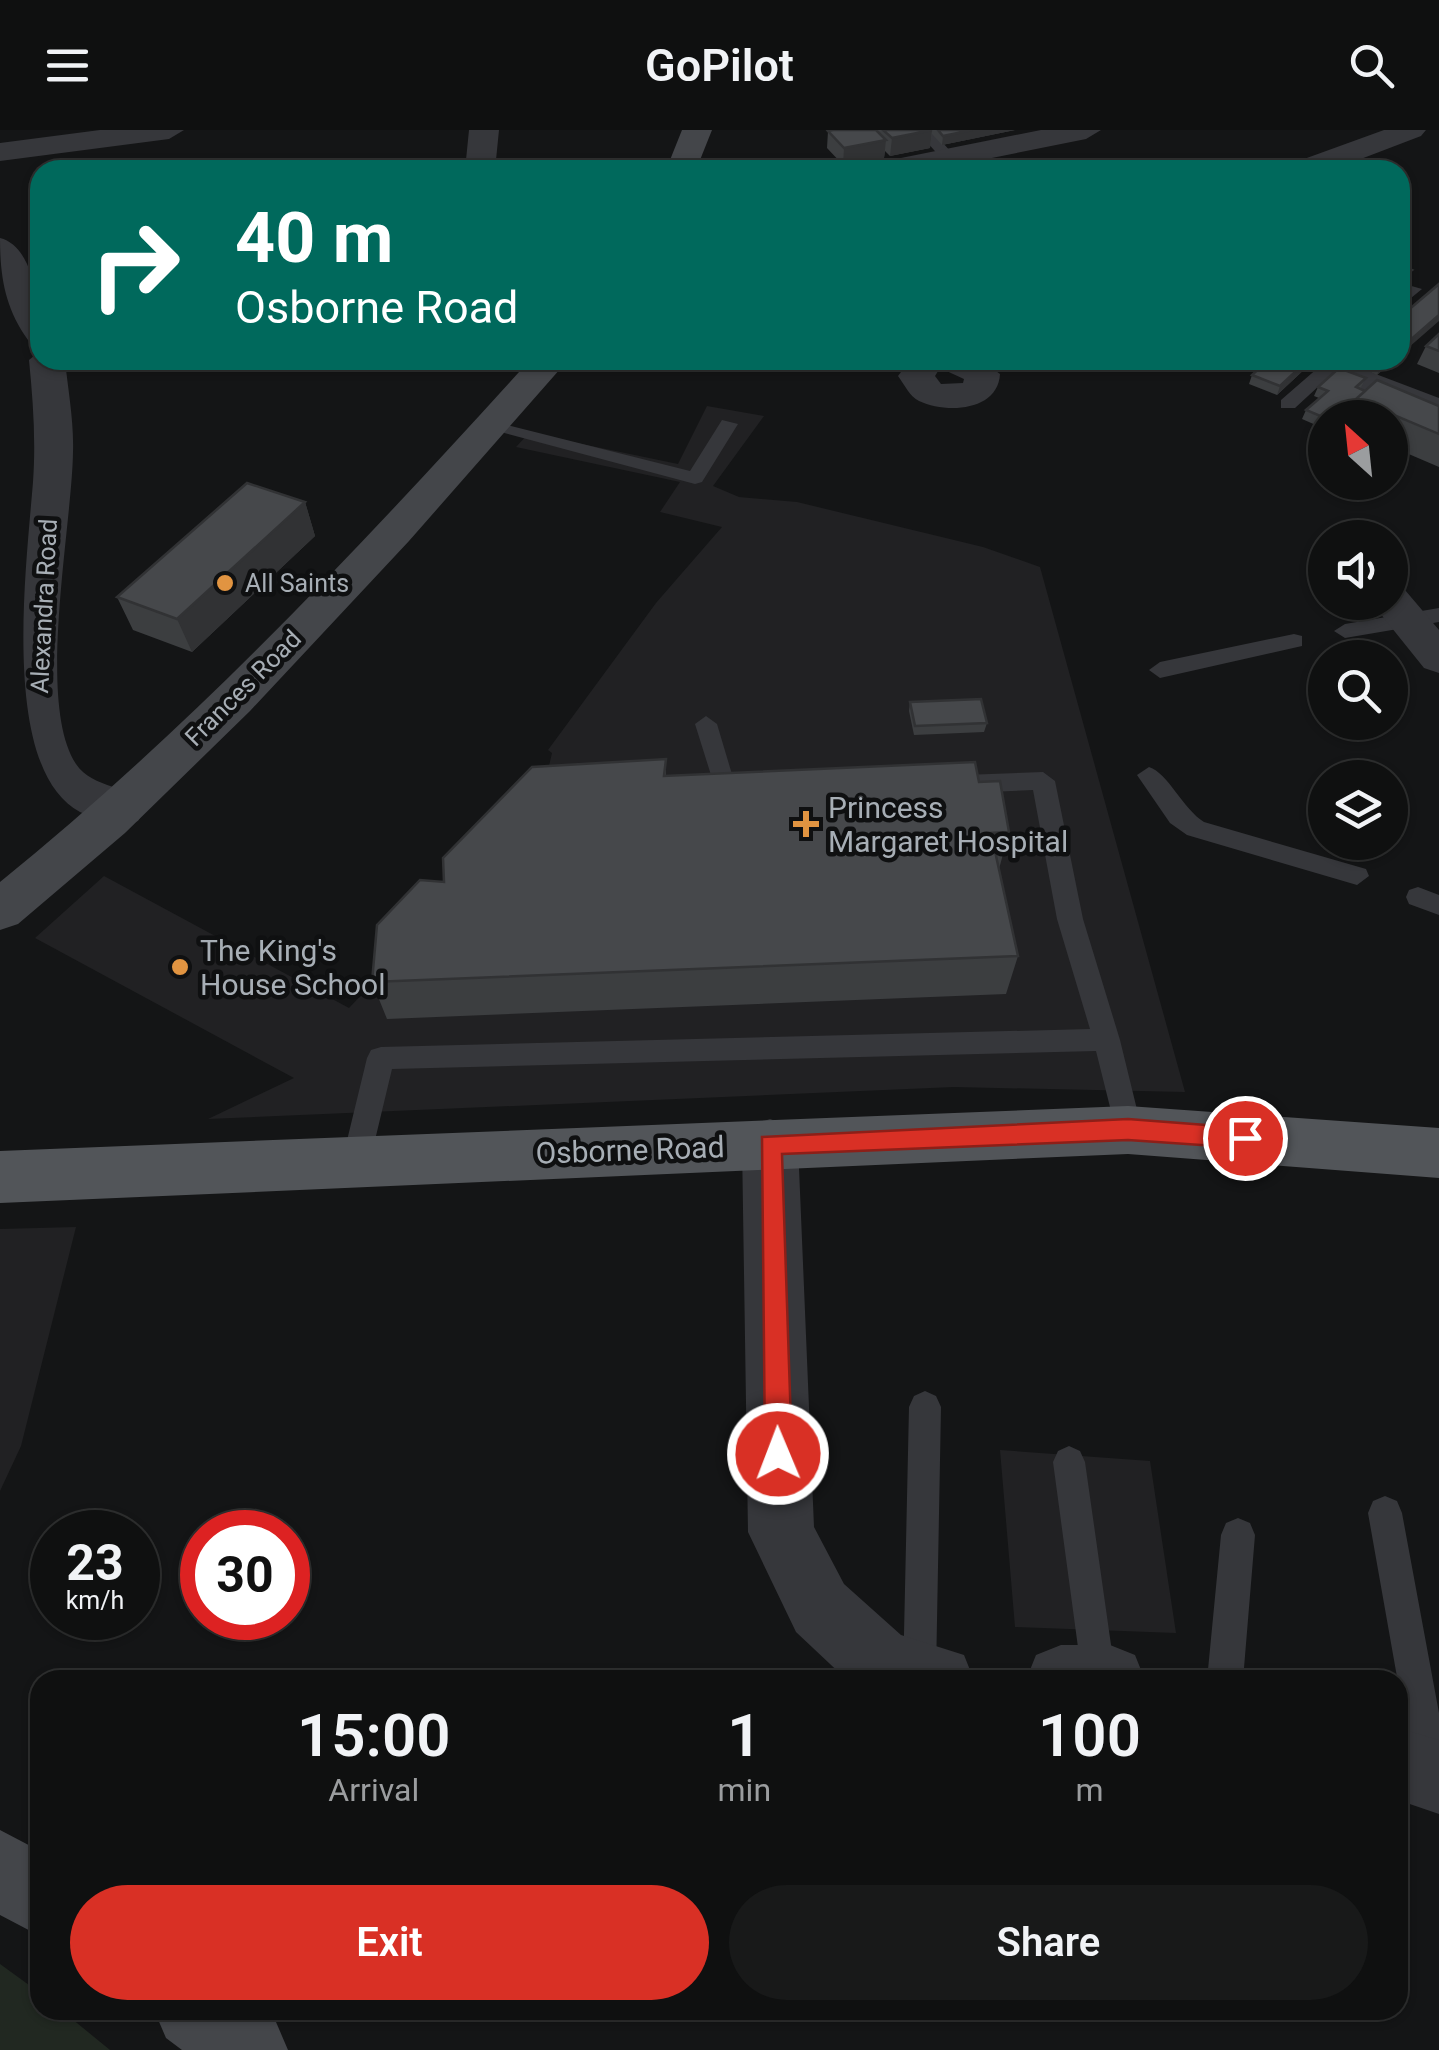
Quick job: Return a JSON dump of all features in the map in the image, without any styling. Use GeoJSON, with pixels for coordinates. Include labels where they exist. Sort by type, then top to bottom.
{"type":"FeatureCollection","features":[{"type":"Feature","properties":{"kind":"main road"},"geometry":{"type":"LineString","coordinates":[[686,160],[697,130]]}},
{"type":"Feature","properties":{"kind":"main road","name":"Frances Road"},"geometry":{"type":"LineString","coordinates":[[0,910],[122,809],[402,526],[541,370]]}},
{"type":"Feature","properties":{"kind":"main road","name":"Osborne Road"},"geometry":{"type":"LineString","coordinates":[[0,1177],[1128,1130],[1439,1152]]}},
{"type":"Feature","properties":{"kind":"main road"},"geometry":{"type":"LineString","coordinates":[[0,1868],[30,1890]]}},
{"type":"Feature","properties":{"kind":"main road"},"geometry":{"type":"LineString","coordinates":[[208,2020],[248,2050]]}},
{"type":"Feature","properties":{"kind":"street"},"geometry":{"type":"LineString","coordinates":[[3,144],[169,130]]}},
{"type":"Feature","properties":{"kind":"street"},"geometry":{"type":"LineString","coordinates":[[481,160],[484,130]]}},
{"type":"Feature","properties":{"kind":"street"},"geometry":{"type":"LineString","coordinates":[[934,160],[1086,130]]}},
{"type":"Feature","properties":{"kind":"street"},"geometry":{"type":"LineString","coordinates":[[1331,160],[1411,130]]}},
{"type":"Feature","properties":{"kind":"street"},"geometry":{"type":"LineString","coordinates":[[30,253],[4,265],[30,314]]}},
{"type":"Feature","properties":{"kind":"street","name":"Alexandra Road"},"geometry":{"type":"LineString","coordinates":[[49,370],[54,450],[19,671],[58,776],[75,790],[122,809]]}},
{"type":"Feature","properties":{"kind":"street"},"geometry":{"type":"LineString","coordinates":[[1347,370],[1439,411]]}},
{"type":"Feature","properties":{"kind":"street"},"geometry":{"type":"LineString","coordinates":[[1412,612],[1439,658]]}},
{"type":"Feature","properties":{"kind":"street"},"geometry":{"type":"LineString","coordinates":[[770,1144],[780,1532],[820,1608],[882,1664],[903,1670]]}},
{"type":"Feature","properties":{"kind":"lane"},"geometry":{"type":"LineString","coordinates":[[923,130],[948,157]]}},
{"type":"Feature","properties":{"kind":"lane"},"geometry":{"type":"LineString","coordinates":[[1410,293],[1414,289]]}},
{"type":"Feature","properties":{"kind":"lane"},"geometry":{"type":"LineString","coordinates":[[1288,404],[1336,370]]}},
{"type":"Feature","properties":{"kind":"lane"},"geometry":{"type":"LineString","coordinates":[[490,427],[695,478],[730,424]]}},
{"type":"Feature","properties":{"kind":"lane"},"geometry":{"type":"LineString","coordinates":[[1346,631],[1412,612]]}},
{"type":"Feature","properties":{"kind":"lane"},"geometry":{"type":"LineString","coordinates":[[1160,670],[1294,642]]}},
{"type":"Feature","properties":{"kind":"lane"},"geometry":{"type":"LineString","coordinates":[[706,724],[724,785],[733,793],[772,792]]}},
{"type":"Feature","properties":{"kind":"lane"},"geometry":{"type":"LineString","coordinates":[[1149,775],[1178,817],[1196,829],[1357,876]]}},
{"type":"Feature","properties":{"kind":"lane"},"geometry":{"type":"LineString","coordinates":[[946,785],[1043,781],[1070,919],[1107,1040],[1128,1130]]}},
{"type":"Feature","properties":{"kind":"lane"},"geometry":{"type":"LineString","coordinates":[[356,1161],[381,1058],[1107,1040]]}},
{"type":"Feature","properties":{"kind":"lane"},"geometry":{"type":"LineString","coordinates":[[926,1408],[928,1670]]}},
{"type":"Feature","properties":{"kind":"lane"},"geometry":{"type":"LineString","coordinates":[[1069,1462],[1090,1670]]}},
{"type":"Feature","properties":{"kind":"lane"},"geometry":{"type":"LineString","coordinates":[[1385,1513],[1423,1772]]}},
{"type":"Feature","properties":{"kind":"lane"},"geometry":{"type":"LineString","coordinates":[[1225,1670],[1238,1535]]}},
{"type":"Feature","properties":{"kind":"shaded area","name":"Princess Margaret Hospital"},"geometry":{"type":"Polygon","coordinates":[[[707,406],[764,416],[713,486],[739,497],[797,502],[983,547],[1040,567],[1185,1092],[954,1087],[208,1119],[294,1078],[35,938],[104,876],[349,1008],[391,964],[548,770],[552,753],[548,750],[656,603],[722,527],[660,512],[680,482],[516,447],[529,433],[678,464],[707,406]]]}},
{"type":"Feature","properties":{"kind":"shaded area"},"geometry":{"type":"Polygon","coordinates":[[[76,1227],[21,1446],[0,1491],[0,1229],[76,1227]]]}},
{"type":"Feature","properties":{"kind":"shaded area"},"geometry":{"type":"Polygon","coordinates":[[[1000,1450],[1150,1461],[1176,1633],[1015,1627],[1000,1450]]]}},
{"type":"Feature","properties":{"kind":"shaded area"},"geometry":{"type":"Polygon","coordinates":[[[0,1964],[30,1986],[30,2020],[73,2020],[110,2050],[0,2050],[0,1964]]]}},
{"type":"Feature","properties":{"kind":"building"},"geometry":{"type":"Polygon","coordinates":[[[876,130],[886,140],[844,148],[828,131],[876,130]]]}},
{"type":"Feature","properties":{"kind":"building"},"geometry":{"type":"Polygon","coordinates":[[[883,130],[932,130],[892,138],[883,130]]]}},
{"type":"Feature","properties":{"kind":"building"},"geometry":{"type":"Polygon","coordinates":[[[938,130],[972,130],[943,136],[938,130]]]}},
{"type":"Feature","properties":{"kind":"building"},"geometry":{"type":"Polygon","coordinates":[[[1439,284],[1439,315],[1410,340],[1410,309],[1439,284]]]}},
{"type":"Feature","properties":{"kind":"building"},"geometry":{"type":"Polygon","coordinates":[[[1439,334],[1439,351],[1426,346],[1439,334]]]}},
{"type":"Feature","properties":{"kind":"building"},"geometry":{"type":"Polygon","coordinates":[[[1257,370],[1297,370],[1280,386],[1252,375],[1257,370]]]}},
{"type":"Feature","properties":{"kind":"building"},"geometry":{"type":"Polygon","coordinates":[[[1337,370],[1366,378],[1356,387],[1365,391],[1356,400],[1318,400],[1328,391],[1318,387],[1337,370]]]}},
{"type":"Feature","properties":{"kind":"building"},"geometry":{"type":"Polygon","coordinates":[[[1377,380],[1439,406],[1439,434],[1408,421],[1408,400],[1356,399],[1377,380]]]}},
{"type":"Feature","properties":{"kind":"building"},"geometry":{"type":"Polygon","coordinates":[[[247,483],[305,502],[177,619],[117,597],[247,483]]]}},
{"type":"Feature","properties":{"kind":"building"},"geometry":{"type":"Polygon","coordinates":[[[981,699],[987,723],[915,726],[910,702],[981,699]]]}},
{"type":"Feature","properties":{"kind":"building"},"geometry":{"type":"Polygon","coordinates":[[[666,759],[664,776],[975,762],[979,782],[1000,781],[1009,832],[991,833],[1018,956],[372,982],[377,925],[420,880],[444,882],[443,858],[532,767],[666,759]]]}},
{"type":"Feature","properties":{"kind":"place","name":"All Saints"},"geometry":{"type":"Point","coordinates":[225,583]}},
{"type":"Feature","properties":{"kind":"place","name":"Princess Margaret Hospital"},"geometry":{"type":"Point","coordinates":[806,824]}},
{"type":"Feature","properties":{"kind":"place","name":"The King's House School"},"geometry":{"type":"Point","coordinates":[180,967]}},
{"type":"Feature","properties":{"kind":"route"},"geometry":{"type":"LineString","coordinates":[[778,1454],[770,1144],[1128,1130],[1245,1138]]}}]}
